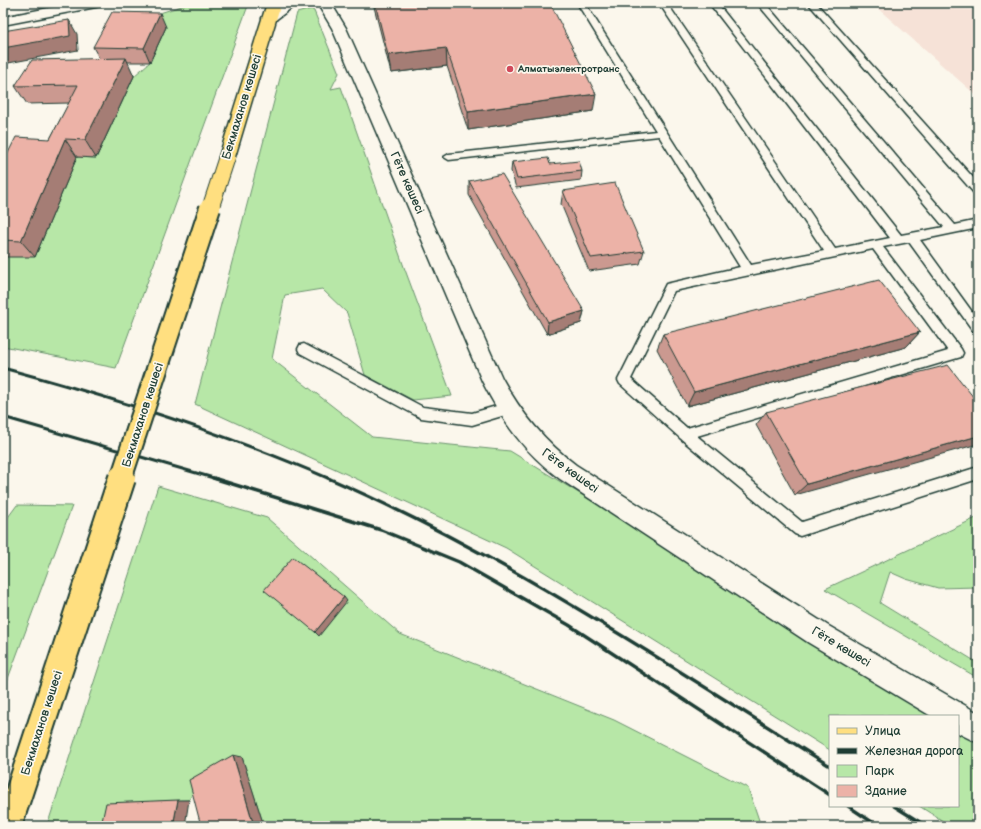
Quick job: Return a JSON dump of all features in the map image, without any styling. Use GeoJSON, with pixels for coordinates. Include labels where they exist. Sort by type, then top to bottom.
{"type":"FeatureCollection","features":[{"type":"Feature","properties":{"kind":"main road"},"geometry":{"type":"LineString","coordinates":[[3,21],[96,3]]}},
{"type":"Feature","properties":{"kind":"main road","name":"Бекмаханов көшесі"},"geometry":{"type":"LineString","coordinates":[[8,826],[227,157],[274,3]]}},
{"type":"Feature","properties":{"kind":"main road"},"geometry":{"type":"LineString","coordinates":[[269,18],[291,3]]}},
{"type":"Feature","properties":{"kind":"main road","name":"Гёте көшесі"},"geometry":{"type":"LineString","coordinates":[[324,4],[339,28],[493,381],[507,409],[524,434],[544,455],[568,472],[818,634],[955,715]]}},
{"type":"Feature","properties":{"kind":"main road","name":"Гёте көшесі"},"geometry":{"type":"LineString","coordinates":[[959,717],[978,729]]}},
{"type":"Feature","properties":{"kind":"lane"},"geometry":{"type":"LineString","coordinates":[[581,3],[748,270]]}},
{"type":"Feature","properties":{"kind":"lane"},"geometry":{"type":"LineString","coordinates":[[663,3],[832,253]]}},
{"type":"Feature","properties":{"kind":"lane"},"geometry":{"type":"LineString","coordinates":[[713,3],[898,240]]}},
{"type":"Feature","properties":{"kind":"lane"},"geometry":{"type":"LineString","coordinates":[[761,3],[952,229]]}},
{"type":"Feature","properties":{"kind":"lane"},"geometry":{"type":"LineString","coordinates":[[812,3],[978,190]]}},
{"type":"Feature","properties":{"kind":"lane"},"geometry":{"type":"LineString","coordinates":[[450,157],[662,133]]}},
{"type":"Feature","properties":{"kind":"lane"},"geometry":{"type":"LineString","coordinates":[[978,224],[670,287],[624,380],[685,434],[800,529],[978,473]]}},
{"type":"Feature","properties":{"kind":"lane"},"geometry":{"type":"LineString","coordinates":[[912,237],[978,329]]}},
{"type":"Feature","properties":{"kind":"lane"},"geometry":{"type":"LineString","coordinates":[[685,434],[957,353],[875,244]]}},
{"type":"Feature","properties":{"kind":"lane"},"geometry":{"type":"LineString","coordinates":[[304,349],[420,412],[472,419],[507,409]]}},
{"type":"Feature","properties":{"kind":"shaded area"},"geometry":{"type":"Polygon","coordinates":[[[875,6],[978,10],[978,97],[875,6]]]}},
{"type":"Feature","properties":{"kind":"green space"},"geometry":{"type":"Polygon","coordinates":[[[191,3],[249,3],[116,368],[3,346],[3,257],[77,157],[96,158],[134,76],[150,62],[166,27],[119,26],[191,3]]]}},
{"type":"Feature","properties":{"kind":"green space"},"geometry":{"type":"Polygon","coordinates":[[[311,9],[314,11],[339,73],[331,89],[341,87],[404,267],[452,396],[413,400],[365,375],[347,313],[322,289],[285,295],[272,359],[372,437],[510,451],[942,715],[829,715],[829,749],[506,548],[195,404],[297,13],[311,9]]]}},
{"type":"Feature","properties":{"kind":"green space"},"geometry":{"type":"Polygon","coordinates":[[[158,486],[267,518],[400,634],[614,720],[748,788],[761,826],[264,826],[242,757],[200,780],[189,800],[120,803],[115,826],[47,826],[158,486]]]}},
{"type":"Feature","properties":{"kind":"green space"},"geometry":{"type":"Polygon","coordinates":[[[17,505],[72,506],[3,692],[3,524],[17,505]]]}},
{"type":"Feature","properties":{"kind":"green space"},"geometry":{"type":"Polygon","coordinates":[[[978,517],[978,587],[938,588],[906,579],[890,572],[880,603],[978,663],[978,678],[825,589],[978,517]]]}},
{"type":"Feature","properties":{"kind":"green space"},"geometry":{"type":"Polygon","coordinates":[[[959,725],[978,737],[978,826],[951,826],[921,807],[959,807],[959,725]]]}},
{"type":"Feature","properties":{"kind":"building","name":"Алматыэлектротранс"},"geometry":{"type":"Polygon","coordinates":[[[375,3],[550,3],[596,94],[468,112],[446,48],[388,55],[375,3]]]}},
{"type":"Feature","properties":{"kind":"building"},"geometry":{"type":"Polygon","coordinates":[[[112,12],[160,13],[144,48],[93,47],[112,12]]]}},
{"type":"Feature","properties":{"kind":"building"},"geometry":{"type":"Polygon","coordinates":[[[69,20],[70,36],[3,48],[3,31],[69,20]]]}},
{"type":"Feature","properties":{"kind":"building"},"geometry":{"type":"Polygon","coordinates":[[[126,58],[85,140],[65,139],[21,241],[3,240],[3,163],[16,137],[50,139],[78,85],[15,86],[32,60],[126,58]]]}},
{"type":"Feature","properties":{"kind":"building"},"geometry":{"type":"Polygon","coordinates":[[[548,158],[550,164],[579,161],[582,171],[517,179],[512,162],[548,158]]]}},
{"type":"Feature","properties":{"kind":"building"},"geometry":{"type":"Polygon","coordinates":[[[502,174],[584,311],[548,322],[469,181],[502,174]]]}},
{"type":"Feature","properties":{"kind":"building"},"geometry":{"type":"Polygon","coordinates":[[[615,183],[644,251],[591,258],[563,191],[615,183]]]}},
{"type":"Feature","properties":{"kind":"building"},"geometry":{"type":"Polygon","coordinates":[[[879,280],[920,332],[694,392],[663,334],[879,280]]]}},
{"type":"Feature","properties":{"kind":"building"},"geometry":{"type":"Polygon","coordinates":[[[948,365],[978,403],[978,436],[807,484],[766,412],[948,365]]]}},
{"type":"Feature","properties":{"kind":"building"},"geometry":{"type":"Polygon","coordinates":[[[293,557],[344,597],[315,632],[264,590],[293,557]]]}},
{"type":"Feature","properties":{"kind":"building"},"geometry":{"type":"Polygon","coordinates":[[[233,755],[254,826],[201,826],[189,780],[233,755]]]}},
{"type":"Feature","properties":{"kind":"building"},"geometry":{"type":"Polygon","coordinates":[[[178,800],[173,826],[101,826],[106,803],[178,800]]]}},
{"type":"Feature","properties":{"kind":"railway"},"geometry":{"type":"LineString","coordinates":[[3,368],[128,404],[250,446],[330,479]]}},
{"type":"Feature","properties":{"kind":"railway"},"geometry":{"type":"LineString","coordinates":[[3,417],[217,479]]}},
{"type":"Feature","properties":{"kind":"railway"},"geometry":{"type":"LineString","coordinates":[[213,478],[381,530],[459,562],[569,625],[829,794]]}},
{"type":"Feature","properties":{"kind":"railway"},"geometry":{"type":"LineString","coordinates":[[328,478],[394,508],[522,576],[646,650],[829,765]]}},
{"type":"Feature","properties":{"kind":"railway"},"geometry":{"type":"LineString","coordinates":[[850,807],[878,826]]}},
{"type":"Feature","properties":{"kind":"railway"},"geometry":{"type":"LineString","coordinates":[[896,807],[926,826]]}},
{"type":"Feature","properties":{"kind":"place","name":"Алматыэлектротранс"},"geometry":{"type":"Point","coordinates":[510,69]}}]}
